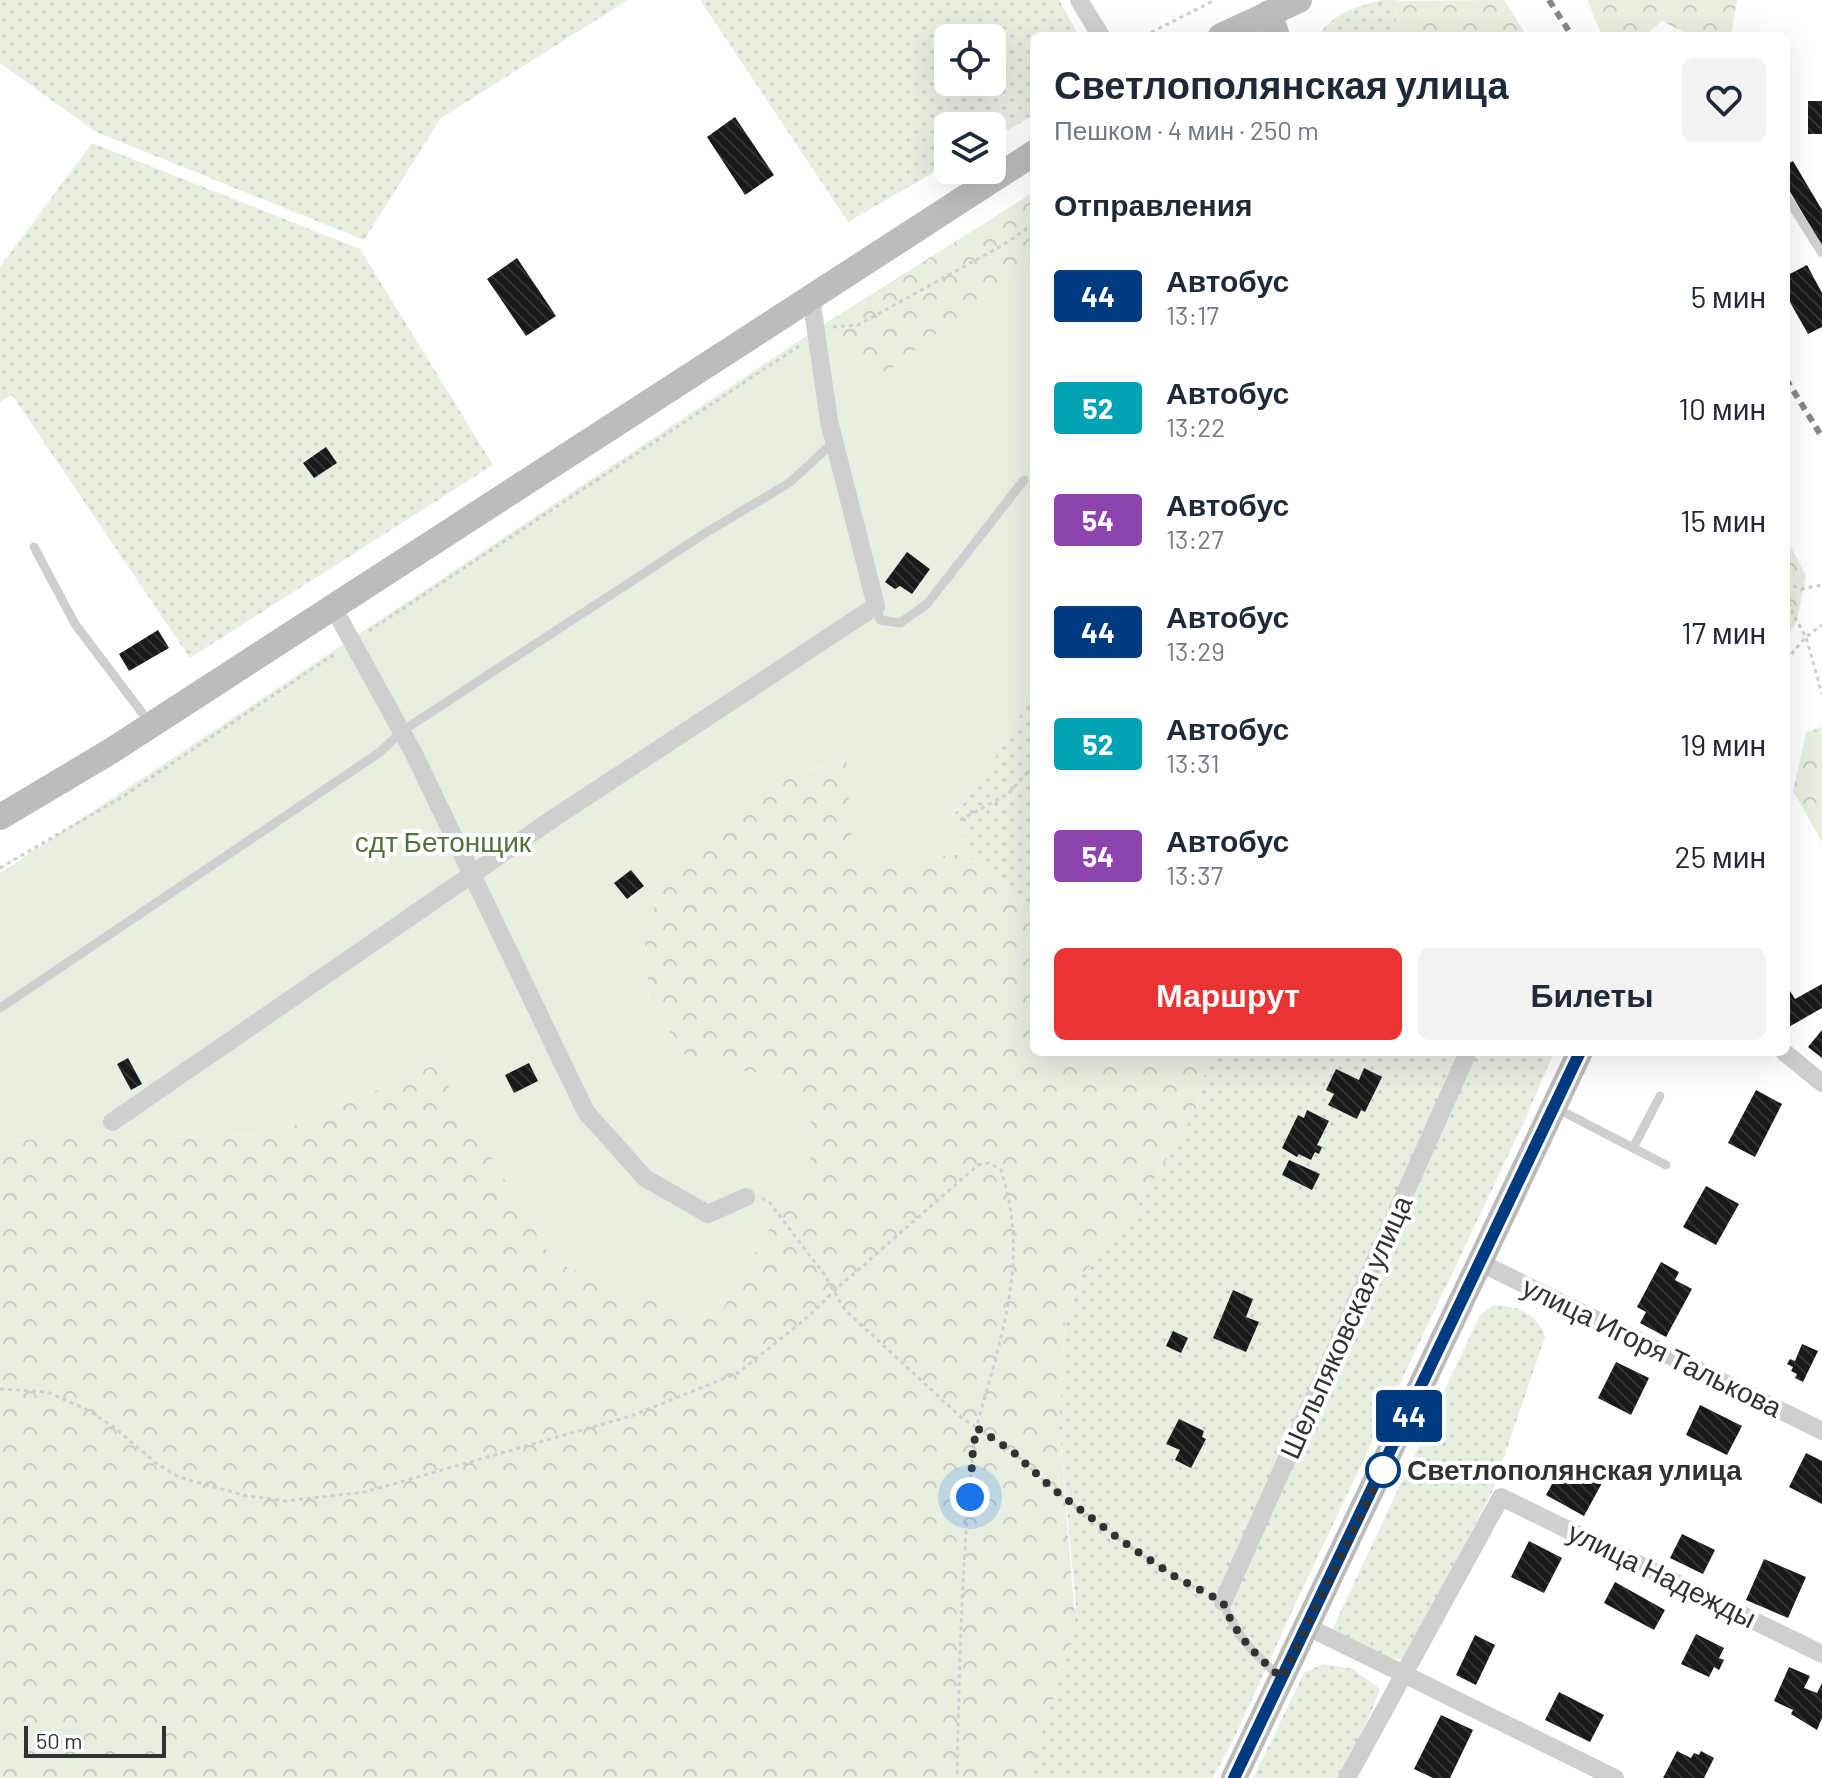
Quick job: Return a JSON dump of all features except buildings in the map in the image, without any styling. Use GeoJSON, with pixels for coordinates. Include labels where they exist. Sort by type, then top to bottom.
{"type":"FeatureCollection","features":[{"type":"Feature","properties":{"kind":"main road"},"geometry":{"type":"LineString","coordinates":[[1238,32],[1273,24],[1299,0]]}},
{"type":"Feature","properties":{"kind":"main road"},"geometry":{"type":"LineString","coordinates":[[0,817],[151,725],[1030,156]]}},
{"type":"Feature","properties":{"kind":"main road"},"geometry":{"type":"LineString","coordinates":[[1234,1778],[1578,1056]]}},
{"type":"Feature","properties":{"kind":"street"},"geometry":{"type":"LineString","coordinates":[[1079,0],[1099,32]]}},
{"type":"Feature","properties":{"kind":"street"},"geometry":{"type":"LineString","coordinates":[[112,1122],[554,818],[876,606],[834,442],[811,297]]}},
{"type":"Feature","properties":{"kind":"street"},"geometry":{"type":"LineString","coordinates":[[333,607],[402,731],[474,874],[586,1112],[645,1178],[708,1214],[746,1197]]}},
{"type":"Feature","properties":{"kind":"street","name":"Шельпяковская улица"},"geometry":{"type":"LineString","coordinates":[[1223,1602],[1466,1056]]}},
{"type":"Feature","properties":{"kind":"street"},"geometry":{"type":"LineString","coordinates":[[1789,1056],[1822,1083]]}},
{"type":"Feature","properties":{"kind":"street","name":"улица Игоря Талькова"},"geometry":{"type":"LineString","coordinates":[[1481,1263],[1822,1431]]}},
{"type":"Feature","properties":{"kind":"street","name":"улица Надежды"},"geometry":{"type":"LineString","coordinates":[[1404,1676],[1501,1497],[1822,1654]]}},
{"type":"Feature","properties":{"kind":"street"},"geometry":{"type":"LineString","coordinates":[[1308,1627],[1615,1778]]}},
{"type":"Feature","properties":{"kind":"street"},"geometry":{"type":"LineString","coordinates":[[1347,1778],[1404,1676]]}},
{"type":"Feature","properties":{"kind":"lane"},"geometry":{"type":"LineString","coordinates":[[1790,202],[1822,253]]}},
{"type":"Feature","properties":{"kind":"lane"},"geometry":{"type":"LineString","coordinates":[[0,1008],[379,753],[402,731],[707,532],[789,483],[834,442]]}},
{"type":"Feature","properties":{"kind":"lane"},"geometry":{"type":"LineString","coordinates":[[876,606],[880,620],[900,623],[927,604],[1024,480]]}},
{"type":"Feature","properties":{"kind":"lane"},"geometry":{"type":"LineString","coordinates":[[34,547],[75,624],[151,725]]}},
{"type":"Feature","properties":{"kind":"lane"},"geometry":{"type":"LineString","coordinates":[[1633,1148],[1660,1096]]}},
{"type":"Feature","properties":{"kind":"lane"},"geometry":{"type":"LineString","coordinates":[[1556,1108],[1666,1165]]}},
{"type":"Feature","properties":{"kind":"lane"},"geometry":{"type":"LineString","coordinates":[[1223,1602],[1249,1650],[1282,1678]]}},
{"type":"Feature","properties":{"kind":"path"},"geometry":{"type":"LineString","coordinates":[[1152,32],[1215,0]]}},
{"type":"Feature","properties":{"kind":"path"},"geometry":{"type":"LineString","coordinates":[[0,868],[122,797],[829,327],[858,325],[1003,245],[1030,227]]}},
{"type":"Feature","properties":{"kind":"path"},"geometry":{"type":"LineString","coordinates":[[1790,585],[1801,589],[1822,585]]}},
{"type":"Feature","properties":{"kind":"path"},"geometry":{"type":"LineString","coordinates":[[1790,606],[1806,637],[1822,694]]}},
{"type":"Feature","properties":{"kind":"path"},"geometry":{"type":"LineString","coordinates":[[1790,655],[1822,625]]}},
{"type":"Feature","properties":{"kind":"path"},"geometry":{"type":"LineString","coordinates":[[960,820],[1008,794],[1030,769]]}},
{"type":"Feature","properties":{"kind":"path"},"geometry":{"type":"LineString","coordinates":[[0,1389],[47,1392],[88,1410],[167,1470],[179,1477],[221,1489],[286,1501],[365,1492],[631,1416],[738,1373],[809,1316],[978,1165],[989,1163],[1001,1170],[1008,1190],[1014,1242],[1013,1285],[973,1448],[959,1678],[957,1778]]}},
{"type":"Feature","properties":{"kind":"path"},"geometry":{"type":"LineString","coordinates":[[746,1197],[758,1197],[769,1202],[845,1310],[962,1418],[1012,1451],[1052,1488],[1119,1539],[1174,1576],[1223,1602]]}},
{"type":"Feature","properties":{"kind":"green space"},"geometry":{"type":"Polygon","coordinates":[[[0,0],[628,0],[441,118],[364,240],[96,132],[0,63],[0,0]]]}},
{"type":"Feature","properties":{"kind":"green space"},"geometry":{"type":"Polygon","coordinates":[[[700,0],[1059,0],[1077,32],[1030,32],[1030,117],[1006,131],[1006,112],[934,112],[934,172],[848,222],[700,0]]]}},
{"type":"Feature","properties":{"kind":"green space"},"geometry":{"type":"Polygon","coordinates":[[[1381,0],[1400,0],[1395,1],[1397,32],[1321,32],[1338,16],[1381,0]]]}},
{"type":"Feature","properties":{"kind":"green space"},"geometry":{"type":"Polygon","coordinates":[[[1504,0],[1524,32],[1397,32],[1395,1],[1504,0]]]}},
{"type":"Feature","properties":{"kind":"green space"},"geometry":{"type":"Polygon","coordinates":[[[1587,0],[1737,0],[1732,32],[1684,32],[1662,21],[1649,32],[1600,32],[1587,0]]]}},
{"type":"Feature","properties":{"kind":"green space"},"geometry":{"type":"Polygon","coordinates":[[[92,143],[360,249],[493,465],[190,658],[12,395],[0,402],[0,267],[92,143]]]}},
{"type":"Feature","properties":{"kind":"green space"},"geometry":{"type":"Polygon","coordinates":[[[1030,195],[1030,260],[886,374],[821,326],[1030,195]]]}},
{"type":"Feature","properties":{"kind":"green space","name":"сдт Бетонщик"},"geometry":{"type":"Polygon","coordinates":[[[1030,260],[1030,699],[977,788],[952,815],[965,833],[966,854],[853,864],[846,756],[767,787],[661,879],[645,944],[649,1001],[691,1064],[783,1076],[821,1140],[716,1321],[619,1290],[553,1261],[436,1064],[272,1135],[0,1140],[0,873],[821,326],[886,373],[1030,260]]]}},
{"type":"Feature","properties":{"kind":"green space"},"geometry":{"type":"Polygon","coordinates":[[[1790,545],[1806,575],[1797,620],[1790,633],[1790,545]]]}},
{"type":"Feature","properties":{"kind":"green space"},"geometry":{"type":"Polygon","coordinates":[[[1030,699],[1030,907],[966,854],[965,833],[952,816],[977,788],[1030,699]]]}},
{"type":"Feature","properties":{"kind":"green space"},"geometry":{"type":"Polygon","coordinates":[[[1822,726],[1822,842],[1793,791],[1806,733],[1822,726]]]}},
{"type":"Feature","properties":{"kind":"green space"},"geometry":{"type":"Polygon","coordinates":[[[847,756],[853,864],[966,854],[1030,907],[1030,1056],[1209,1056],[1195,1112],[1126,1226],[1082,1274],[1065,1320],[1059,1426],[1076,1629],[1027,1778],[0,1778],[0,1140],[272,1135],[436,1064],[553,1261],[783,1076],[691,1064],[649,1001],[645,944],[661,879],[767,787],[847,756]]]}},
{"type":"Feature","properties":{"kind":"green space"},"geometry":{"type":"Polygon","coordinates":[[[1209,1056],[1552,1056],[1523,1124],[1213,1778],[1027,1778],[1076,1606],[1059,1426],[1065,1321],[1082,1274],[1126,1226],[1195,1112],[1209,1056]]]}},
{"type":"Feature","properties":{"kind":"green space"},"geometry":{"type":"Polygon","coordinates":[[[1493,1305],[1525,1312],[1537,1322],[1545,1337],[1492,1492],[1404,1660],[1383,1657],[1332,1630],[1480,1315],[1493,1305]]]}},
{"type":"Feature","properties":{"kind":"green space"},"geometry":{"type":"Polygon","coordinates":[[[1323,1664],[1353,1669],[1380,1689],[1339,1778],[1253,1778],[1304,1673],[1323,1664]]]}},
{"type":"Feature","properties":{"kind":"railway"},"geometry":{"type":"LineString","coordinates":[[1549,0],[1569,32]]}},
{"type":"Feature","properties":{"kind":"railway"},"geometry":{"type":"LineString","coordinates":[[1790,385],[1822,437]]}},
{"type":"Feature","properties":{"kind":"bus line","name":"44"},"geometry":{"type":"LineString","coordinates":[[1234,1778],[1578,1056]]}},
{"type":"Feature","properties":{"kind":"place","name":"Светлополянская улица"},"geometry":{"type":"Point","coordinates":[1383,1470]}},
{"type":"Feature","properties":{"kind":"route"},"geometry":{"type":"LineString","coordinates":[[970,1497],[977,1428],[1012,1451],[1052,1488],[1119,1539],[1174,1576],[1223,1602],[1249,1650],[1282,1678],[1385,1465],[1383,1470]]}}]}
